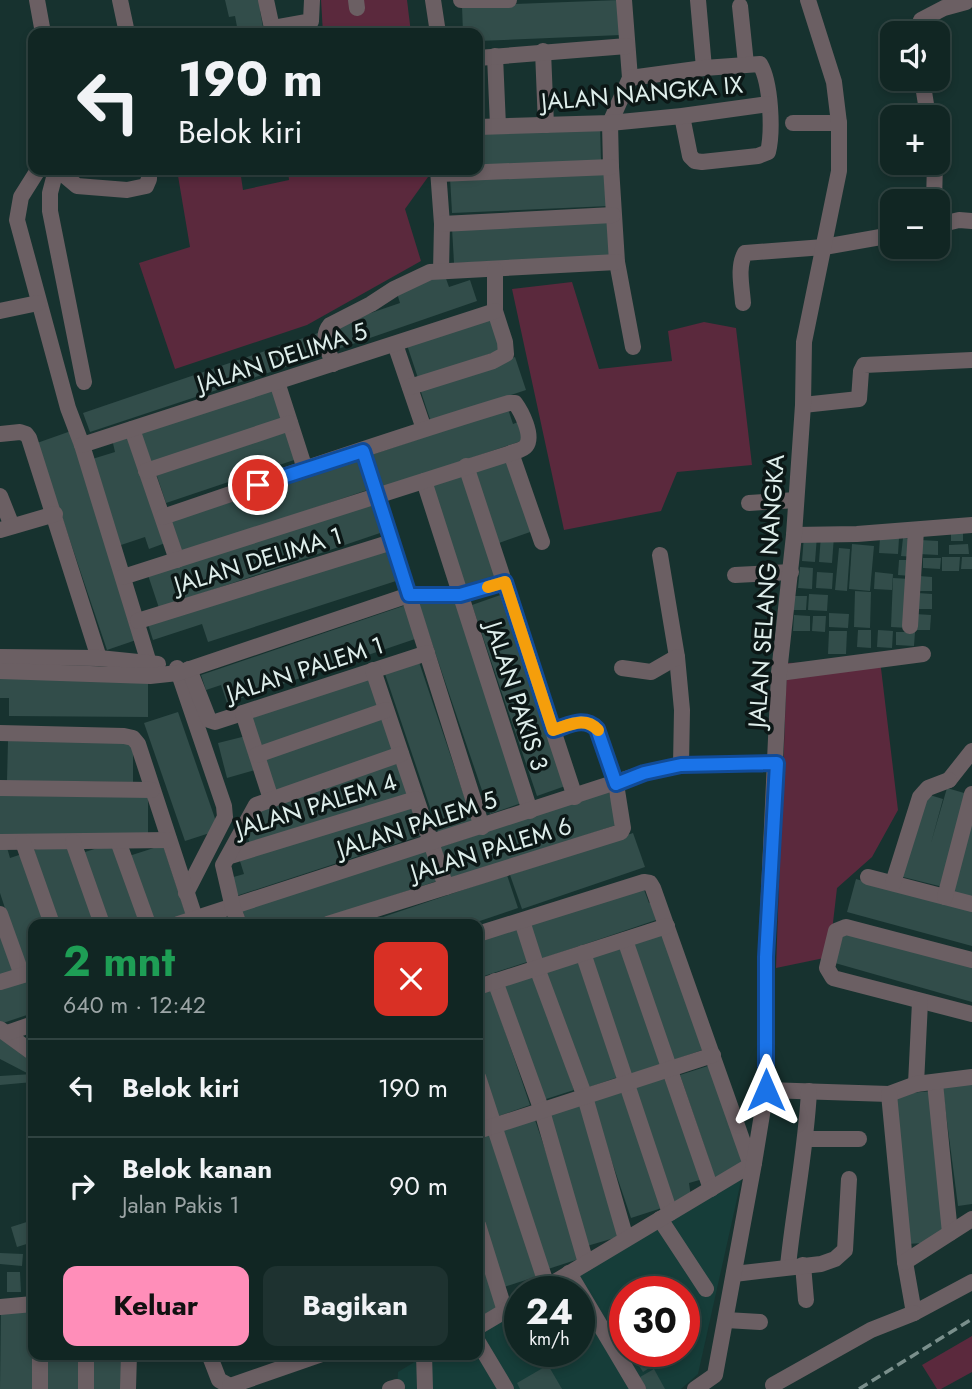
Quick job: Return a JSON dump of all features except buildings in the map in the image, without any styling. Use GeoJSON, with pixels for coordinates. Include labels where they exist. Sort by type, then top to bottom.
{"type":"FeatureCollection","features":[{"type":"Feature","properties":{"kind":"street"},"geometry":{"type":"LineString","coordinates":[[37,0],[42,28]]}},
{"type":"Feature","properties":{"kind":"street"},"geometry":{"type":"LineString","coordinates":[[120,0],[126,28]]}},
{"type":"Feature","properties":{"kind":"street"},"geometry":{"type":"LineString","coordinates":[[266,0],[271,28]]}},
{"type":"Feature","properties":{"kind":"street"},"geometry":{"type":"LineString","coordinates":[[284,28],[311,21],[312,0]]}},
{"type":"Feature","properties":{"kind":"street"},"geometry":{"type":"LineString","coordinates":[[433,0],[437,28]]}},
{"type":"Feature","properties":{"kind":"street"},"geometry":{"type":"LineString","coordinates":[[461,0],[509,0]]}},
{"type":"Feature","properties":{"kind":"street"},"geometry":{"type":"LineString","coordinates":[[624,0],[630,78],[610,123],[611,167],[617,262],[633,347]]}},
{"type":"Feature","properties":{"kind":"street"},"geometry":{"type":"LineString","coordinates":[[698,0],[704,68]]}},
{"type":"Feature","properties":{"kind":"street","name":"JALAN SELANG NANGKA"},"geometry":{"type":"LineString","coordinates":[[695,1389],[715,1375],[766,1090],[766,957],[777,763],[779,673],[794,535],[803,405],[804,342],[839,171],[839,123],[834,82],[808,0]]}},
{"type":"Feature","properties":{"kind":"street"},"geometry":{"type":"LineString","coordinates":[[740,6],[746,64]]}},
{"type":"Feature","properties":{"kind":"street"},"geometry":{"type":"LineString","coordinates":[[920,21],[944,8],[968,6]]}},
{"type":"Feature","properties":{"kind":"street"},"geometry":{"type":"LineString","coordinates":[[483,57],[627,46]]}},
{"type":"Feature","properties":{"kind":"street"},"geometry":{"type":"LineString","coordinates":[[543,51],[546,125]]}},
{"type":"Feature","properties":{"kind":"street"},"geometry":{"type":"LineString","coordinates":[[495,56],[498,126]]}},
{"type":"Feature","properties":{"kind":"street"},"geometry":{"type":"LineString","coordinates":[[630,78],[760,64],[764,72],[770,124],[768,152],[758,156],[695,161],[690,156],[682,116]]}},
{"type":"Feature","properties":{"kind":"street","name":"JALAN NANGKA IX"},"geometry":{"type":"LineString","coordinates":[[483,127],[610,123],[768,104]]}},
{"type":"Feature","properties":{"kind":"street"},"geometry":{"type":"LineString","coordinates":[[793,124],[839,123]]}},
{"type":"Feature","properties":{"kind":"street"},"geometry":{"type":"LineString","coordinates":[[483,171],[611,167]]}},
{"type":"Feature","properties":{"kind":"street"},"geometry":{"type":"LineString","coordinates":[[35,175],[21,197],[17,220],[68,408],[138,621],[149,663]]}},
{"type":"Feature","properties":{"kind":"street"},"geometry":{"type":"LineString","coordinates":[[56,175],[50,212],[84,382]]}},
{"type":"Feature","properties":{"kind":"street"},"geometry":{"type":"LineString","coordinates":[[63,175],[77,186],[127,190],[146,186],[149,175]]}},
{"type":"Feature","properties":{"kind":"street"},"geometry":{"type":"LineString","coordinates":[[438,175],[442,271]]}},
{"type":"Feature","properties":{"kind":"street"},"geometry":{"type":"LineString","coordinates":[[442,224],[613,215]]}},
{"type":"Feature","properties":{"kind":"street"},"geometry":{"type":"LineString","coordinates":[[950,222],[972,220]]}},
{"type":"Feature","properties":{"kind":"street"},"geometry":{"type":"LineString","coordinates":[[743,303],[741,272],[745,253],[824,247],[880,237]]}},
{"type":"Feature","properties":{"kind":"street"},"geometry":{"type":"LineString","coordinates":[[333,364],[324,337],[330,326],[405,283],[430,272],[617,262]]}},
{"type":"Feature","properties":{"kind":"street"},"geometry":{"type":"LineString","coordinates":[[411,387],[493,361],[506,354],[495,311],[495,270]]}},
{"type":"Feature","properties":{"kind":"street"},"geometry":{"type":"LineString","coordinates":[[0,311],[38,303]]}},
{"type":"Feature","properties":{"kind":"street","name":"JALAN DELIMA 5"},"geometry":{"type":"LineString","coordinates":[[82,445],[495,311]]}},
{"type":"Feature","properties":{"kind":"street"},"geometry":{"type":"LineString","coordinates":[[395,344],[425,429]]}},
{"type":"Feature","properties":{"kind":"street"},"geometry":{"type":"LineString","coordinates":[[803,405],[859,399],[864,365],[972,359]]}},
{"type":"Feature","properties":{"kind":"street"},"geometry":{"type":"LineString","coordinates":[[277,382],[305,469]]}},
{"type":"Feature","properties":{"kind":"street"},"geometry":{"type":"LineString","coordinates":[[123,577],[511,453],[525,448],[529,442],[515,402],[425,429],[163,517]]}},
{"type":"Feature","properties":{"kind":"street"},"geometry":{"type":"LineString","coordinates":[[146,471],[290,423]]}},
{"type":"Feature","properties":{"kind":"street"},"geometry":{"type":"LineString","coordinates":[[132,429],[177,560]]}},
{"type":"Feature","properties":{"kind":"street"},"geometry":{"type":"LineString","coordinates":[[0,434],[26,434],[55,514],[99,658]]}},
{"type":"Feature","properties":{"kind":"street"},"geometry":{"type":"LineString","coordinates":[[363,451],[482,827]]}},
{"type":"Feature","properties":{"kind":"street"},"geometry":{"type":"LineString","coordinates":[[511,453],[541,542]]}},
{"type":"Feature","properties":{"kind":"street"},"geometry":{"type":"LineString","coordinates":[[466,466],[575,797]]}},
{"type":"Feature","properties":{"kind":"street","name":"JALAN PAKIS 3"},"geometry":{"type":"LineString","coordinates":[[424,481],[530,811]]}},
{"type":"Feature","properties":{"kind":"street"},"geometry":{"type":"LineString","coordinates":[[0,496],[6,528],[55,514]]}},
{"type":"Feature","properties":{"kind":"street"},"geometry":{"type":"LineString","coordinates":[[749,503],[796,500]]}},
{"type":"Feature","properties":{"kind":"street"},"geometry":{"type":"LineString","coordinates":[[794,535],[972,525]]}},
{"type":"Feature","properties":{"kind":"street"},"geometry":{"type":"LineString","coordinates":[[910,626],[916,530]]}},
{"type":"Feature","properties":{"kind":"street","name":"JALAN DELIMA 1"},"geometry":{"type":"LineString","coordinates":[[138,621],[392,542]]}},
{"type":"Feature","properties":{"kind":"street"},"geometry":{"type":"LineString","coordinates":[[660,555],[677,657],[682,710],[681,765]]}},
{"type":"Feature","properties":{"kind":"street"},"geometry":{"type":"LineString","coordinates":[[735,575],[791,572]]}},
{"type":"Feature","properties":{"kind":"street"},"geometry":{"type":"LineString","coordinates":[[0,671],[150,676],[182,670],[409,595],[460,595],[505,582]]}},
{"type":"Feature","properties":{"kind":"street","name":"JALAN PALEM 1"},"geometry":{"type":"LineString","coordinates":[[182,670],[209,720],[215,722],[427,653]]}},
{"type":"Feature","properties":{"kind":"street"},"geometry":{"type":"LineString","coordinates":[[779,673],[923,654]]}},
{"type":"Feature","properties":{"kind":"street"},"geometry":{"type":"LineString","coordinates":[[0,657],[99,658],[149,663],[182,670]]}},
{"type":"Feature","properties":{"kind":"street"},"geometry":{"type":"LineString","coordinates":[[622,668],[651,672],[677,657]]}},
{"type":"Feature","properties":{"kind":"street"},"geometry":{"type":"LineString","coordinates":[[182,670],[225,806],[226,817],[186,892]]}},
{"type":"Feature","properties":{"kind":"street"},"geometry":{"type":"LineString","coordinates":[[373,670],[446,887]]}},
{"type":"Feature","properties":{"kind":"street"},"geometry":{"type":"LineString","coordinates":[[257,755],[386,710]]}},
{"type":"Feature","properties":{"kind":"street"},"geometry":{"type":"LineString","coordinates":[[243,713],[271,799]]}},
{"type":"Feature","properties":{"kind":"street"},"geometry":{"type":"LineString","coordinates":[[553,730],[582,721],[591,723],[597,729],[616,784]]}},
{"type":"Feature","properties":{"kind":"street"},"geometry":{"type":"LineString","coordinates":[[0,733],[133,738],[138,744],[195,919]]}},
{"type":"Feature","properties":{"kind":"street"},"geometry":{"type":"LineString","coordinates":[[893,883],[920,797],[928,788],[949,780],[972,751]]}},
{"type":"Feature","properties":{"kind":"street"},"geometry":{"type":"LineString","coordinates":[[237,919],[223,865],[256,805],[401,754]]}},
{"type":"Feature","properties":{"kind":"street","name":"JALAN PALEM 5"},"geometry":{"type":"LineString","coordinates":[[202,919],[644,773],[681,765],[777,763]]}},
{"type":"Feature","properties":{"kind":"street"},"geometry":{"type":"LineString","coordinates":[[949,780],[972,785]]}},
{"type":"Feature","properties":{"kind":"street"},"geometry":{"type":"LineString","coordinates":[[1,783],[152,790]]}},
{"type":"Feature","properties":{"kind":"street","name":"JALAN PALEM 6"},"geometry":{"type":"LineString","coordinates":[[373,918],[446,887],[621,832],[623,828],[616,784]]}},
{"type":"Feature","properties":{"kind":"street"},"geometry":{"type":"LineString","coordinates":[[945,897],[972,794]]}},
{"type":"Feature","properties":{"kind":"street","name":"JALAN PALEM 4"},"geometry":{"type":"LineString","coordinates":[[230,856],[416,799]]}},
{"type":"Feature","properties":{"kind":"street"},"geometry":{"type":"LineString","coordinates":[[0,842],[169,840]]}},
{"type":"Feature","properties":{"kind":"street"},"geometry":{"type":"LineString","coordinates":[[118,841],[146,919]]}},
{"type":"Feature","properties":{"kind":"street"},"geometry":{"type":"LineString","coordinates":[[23,842],[50,919]]}},
{"type":"Feature","properties":{"kind":"street"},"geometry":{"type":"LineString","coordinates":[[73,842],[100,919]]}},
{"type":"Feature","properties":{"kind":"street"},"geometry":{"type":"LineString","coordinates":[[868,877],[972,904]]}},
{"type":"Feature","properties":{"kind":"street"},"geometry":{"type":"LineString","coordinates":[[483,933],[644,882],[650,883],[753,1164],[564,1276]]}},
{"type":"Feature","properties":{"kind":"street"},"geometry":{"type":"LineString","coordinates":[[0,914],[28,974],[0,982]]}},
{"type":"Feature","properties":{"kind":"street"},"geometry":{"type":"LineString","coordinates":[[523,921],[537,968],[585,1097],[626,1239]]}},
{"type":"Feature","properties":{"kind":"street"},"geometry":{"type":"LineString","coordinates":[[483,985],[667,926]]}},
{"type":"Feature","properties":{"kind":"street"},"geometry":{"type":"LineString","coordinates":[[972,960],[846,927],[836,931],[827,968],[833,978],[972,1014]]}},
{"type":"Feature","properties":{"kind":"street"},"geometry":{"type":"LineString","coordinates":[[625,940],[711,1189]]}},
{"type":"Feature","properties":{"kind":"street"},"geometry":{"type":"LineString","coordinates":[[583,953],[626,1083],[665,1216],[706,1289]]}},
{"type":"Feature","properties":{"kind":"street"},"geometry":{"type":"LineString","coordinates":[[495,981],[542,1111],[586,1263]]}},
{"type":"Feature","properties":{"kind":"street"},"geometry":{"type":"LineString","coordinates":[[916,1084],[920,1002]]}},
{"type":"Feature","properties":{"kind":"street"},"geometry":{"type":"LineString","coordinates":[[4,1031],[28,1025]]}},
{"type":"Feature","properties":{"kind":"street"},"geometry":{"type":"LineString","coordinates":[[4,1031],[28,1049]]}},
{"type":"Feature","properties":{"kind":"street"},"geometry":{"type":"LineString","coordinates":[[483,1129],[713,1055]]}},
{"type":"Feature","properties":{"kind":"street"},"geometry":{"type":"LineString","coordinates":[[766,1090],[889,1094],[916,1084],[972,1077]]}},
{"type":"Feature","properties":{"kind":"street"},"geometry":{"type":"LineString","coordinates":[[935,1083],[950,1233]]}},
{"type":"Feature","properties":{"kind":"street"},"geometry":{"type":"LineString","coordinates":[[806,1300],[796,1265],[793,1215],[806,1139],[809,1091]]}},
{"type":"Feature","properties":{"kind":"street"},"geometry":{"type":"LineString","coordinates":[[483,1092],[538,1276]]}},
{"type":"Feature","properties":{"kind":"street"},"geometry":{"type":"LineString","coordinates":[[889,1094],[905,1262],[914,1313]]}},
{"type":"Feature","properties":{"kind":"street"},"geometry":{"type":"LineString","coordinates":[[806,1139],[859,1139]]}},
{"type":"Feature","properties":{"kind":"street"},"geometry":{"type":"LineString","coordinates":[[734,1274],[835,1259],[845,1250],[849,1179]]}},
{"type":"Feature","properties":{"kind":"street"},"geometry":{"type":"LineString","coordinates":[[905,1262],[972,1219]]}},
{"type":"Feature","properties":{"kind":"street"},"geometry":{"type":"LineString","coordinates":[[483,1241],[504,1308]]}},
{"type":"Feature","properties":{"kind":"street"},"geometry":{"type":"LineString","coordinates":[[569,1273],[638,1389]]}},
{"type":"Feature","properties":{"kind":"street"},"geometry":{"type":"LineString","coordinates":[[773,1385],[871,1330],[914,1313],[972,1282]]}},
{"type":"Feature","properties":{"kind":"street"},"geometry":{"type":"LineString","coordinates":[[0,1305],[28,1302]]}},
{"type":"Feature","properties":{"kind":"street"},"geometry":{"type":"LineString","coordinates":[[483,1324],[504,1312]]}},
{"type":"Feature","properties":{"kind":"street"},"geometry":{"type":"LineString","coordinates":[[726,1320],[760,1322]]}},
{"type":"Feature","properties":{"kind":"street"},"geometry":{"type":"LineString","coordinates":[[483,1350],[506,1389]]}},
{"type":"Feature","properties":{"kind":"street"},"geometry":{"type":"LineString","coordinates":[[40,1360],[40,1389]]}},
{"type":"Feature","properties":{"kind":"street"},"geometry":{"type":"LineString","coordinates":[[86,1360],[86,1389]]}},
{"type":"Feature","properties":{"kind":"street"},"geometry":{"type":"LineString","coordinates":[[128,1389],[130,1360]]}},
{"type":"Feature","properties":{"kind":"street"},"geometry":{"type":"LineString","coordinates":[[211,1360],[219,1380],[229,1388],[306,1360]]}},
{"type":"Feature","properties":{"kind":"street"},"geometry":{"type":"LineString","coordinates":[[425,1389],[427,1360]]}},
{"type":"Feature","properties":{"kind":"shaded area"},"geometry":{"type":"Polygon","coordinates":[[[321,0],[407,0],[410,28],[323,28],[321,0]]]}},
{"type":"Feature","properties":{"kind":"shaded area"},"geometry":{"type":"Polygon","coordinates":[[[178,175],[241,175],[243,190],[289,180],[288,175],[428,175],[405,209],[421,261],[307,325],[175,369],[139,263],[190,247],[178,175]]]}},
{"type":"Feature","properties":{"kind":"shaded area"},"geometry":{"type":"Polygon","coordinates":[[[572,282],[599,369],[672,361],[668,331],[704,322],[736,328],[752,465],[677,472],[661,511],[564,530],[512,289],[572,282]]]}},
{"type":"Feature","properties":{"kind":"shaded area"},"geometry":{"type":"Polygon","coordinates":[[[880,660],[898,810],[872,857],[837,888],[829,957],[776,968],[787,663],[880,660]]]}},
{"type":"Feature","properties":{"kind":"shaded area"},"geometry":{"type":"Polygon","coordinates":[[[745,1163],[700,1365],[700,1276],[609,1276],[609,1367],[700,1367],[698,1374],[681,1389],[397,1389],[398,1372],[418,1360],[483,1360],[483,1320],[504,1308],[504,1367],[595,1367],[595,1276],[556,1276],[745,1163]]]}},
{"type":"Feature","properties":{"kind":"shaded area"},"geometry":{"type":"Polygon","coordinates":[[[972,1336],[972,1372],[937,1389],[922,1365],[972,1336]]]}},
{"type":"Feature","properties":{"kind":"railway"},"geometry":{"type":"LineString","coordinates":[[859,1389],[972,1319]]}},
{"type":"Feature","properties":{"kind":"slow traffic"},"geometry":{"type":"LineString","coordinates":[[488,587],[505,582],[553,730],[582,721],[591,723],[598,730]]}},
{"type":"Feature","properties":{"kind":"route"},"geometry":{"type":"LineString","coordinates":[[258,485],[363,451],[409,595],[460,595],[505,582],[553,730],[582,721],[591,723],[597,729],[616,784],[644,773],[681,765],[777,763],[766,957],[766,1090]]}}]}
